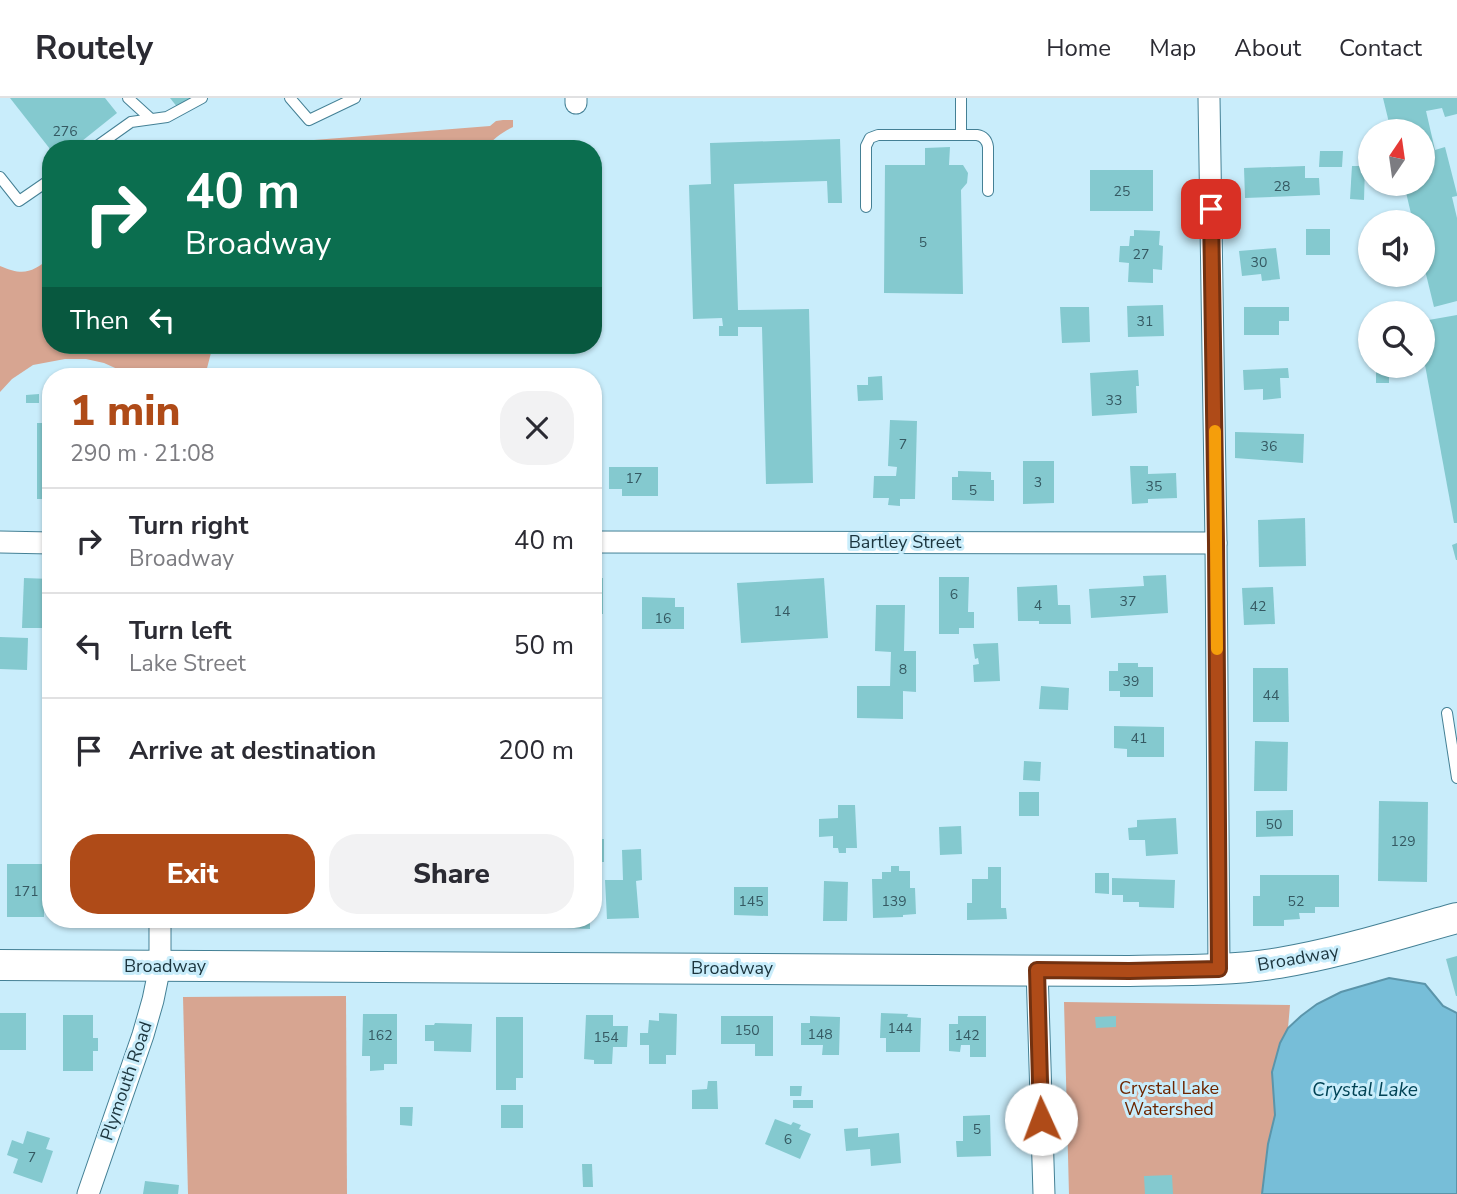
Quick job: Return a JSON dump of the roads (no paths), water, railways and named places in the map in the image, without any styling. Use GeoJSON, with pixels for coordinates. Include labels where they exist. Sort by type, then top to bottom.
{"type":"FeatureCollection","features":[{"type":"Feature","properties":{"kind":"street"},"geometry":{"type":"LineString","coordinates":[[1209,98],[1219,969]]}},
{"type":"Feature","properties":{"kind":"street"},"geometry":{"type":"LineString","coordinates":[[0,542],[42,543]]}},
{"type":"Feature","properties":{"kind":"street","name":"Bartley Street"},"geometry":{"type":"LineString","coordinates":[[602,542],[1216,543]]}},
{"type":"Feature","properties":{"kind":"street","name":"Broadway"},"geometry":{"type":"LineString","coordinates":[[0,965],[1129,971],[1219,969],[1309,957],[1457,918]]}},
{"type":"Feature","properties":{"kind":"street","name":"Plymouth Road"},"geometry":{"type":"LineString","coordinates":[[88,1194],[144,1035],[160,966],[160,928]]}},
{"type":"Feature","properties":{"kind":"street"},"geometry":{"type":"LineString","coordinates":[[1037,970],[1044,1194]]}},
{"type":"Feature","properties":{"kind":"lane"},"geometry":{"type":"LineString","coordinates":[[128,98],[152,119]]}},
{"type":"Feature","properties":{"kind":"lane"},"geometry":{"type":"LineString","coordinates":[[106,140],[131,122],[167,117],[202,98]]}},
{"type":"Feature","properties":{"kind":"lane"},"geometry":{"type":"LineString","coordinates":[[290,98],[309,120],[355,98]]}},
{"type":"Feature","properties":{"kind":"lane"},"geometry":{"type":"LineString","coordinates":[[961,98],[961,135]]}},
{"type":"Feature","properties":{"kind":"lane"},"geometry":{"type":"LineString","coordinates":[[866,207],[866,146],[870,138],[878,135],[983,137],[987,142],[988,191]]}},
{"type":"Feature","properties":{"kind":"lane"},"geometry":{"type":"LineString","coordinates":[[0,177],[19,201],[42,185]]}},
{"type":"Feature","properties":{"kind":"lane"},"geometry":{"type":"LineString","coordinates":[[1447,713],[1457,778]]}},
{"type":"Feature","properties":{"kind":"water","name":"Crystal Lake"},"geometry":{"type":"Polygon","coordinates":[[[1389,978],[1425,984],[1443,1006],[1457,1013],[1457,1194],[1262,1194],[1268,1144],[1275,1115],[1272,1072],[1280,1043],[1288,1028],[1317,1004],[1341,992],[1389,978]]]}},
{"type":"Feature","properties":{"kind":"park label","name":"Crystal Lake Watershed"},"geometry":{"type":"Point","coordinates":[1169,1098]}}]}
